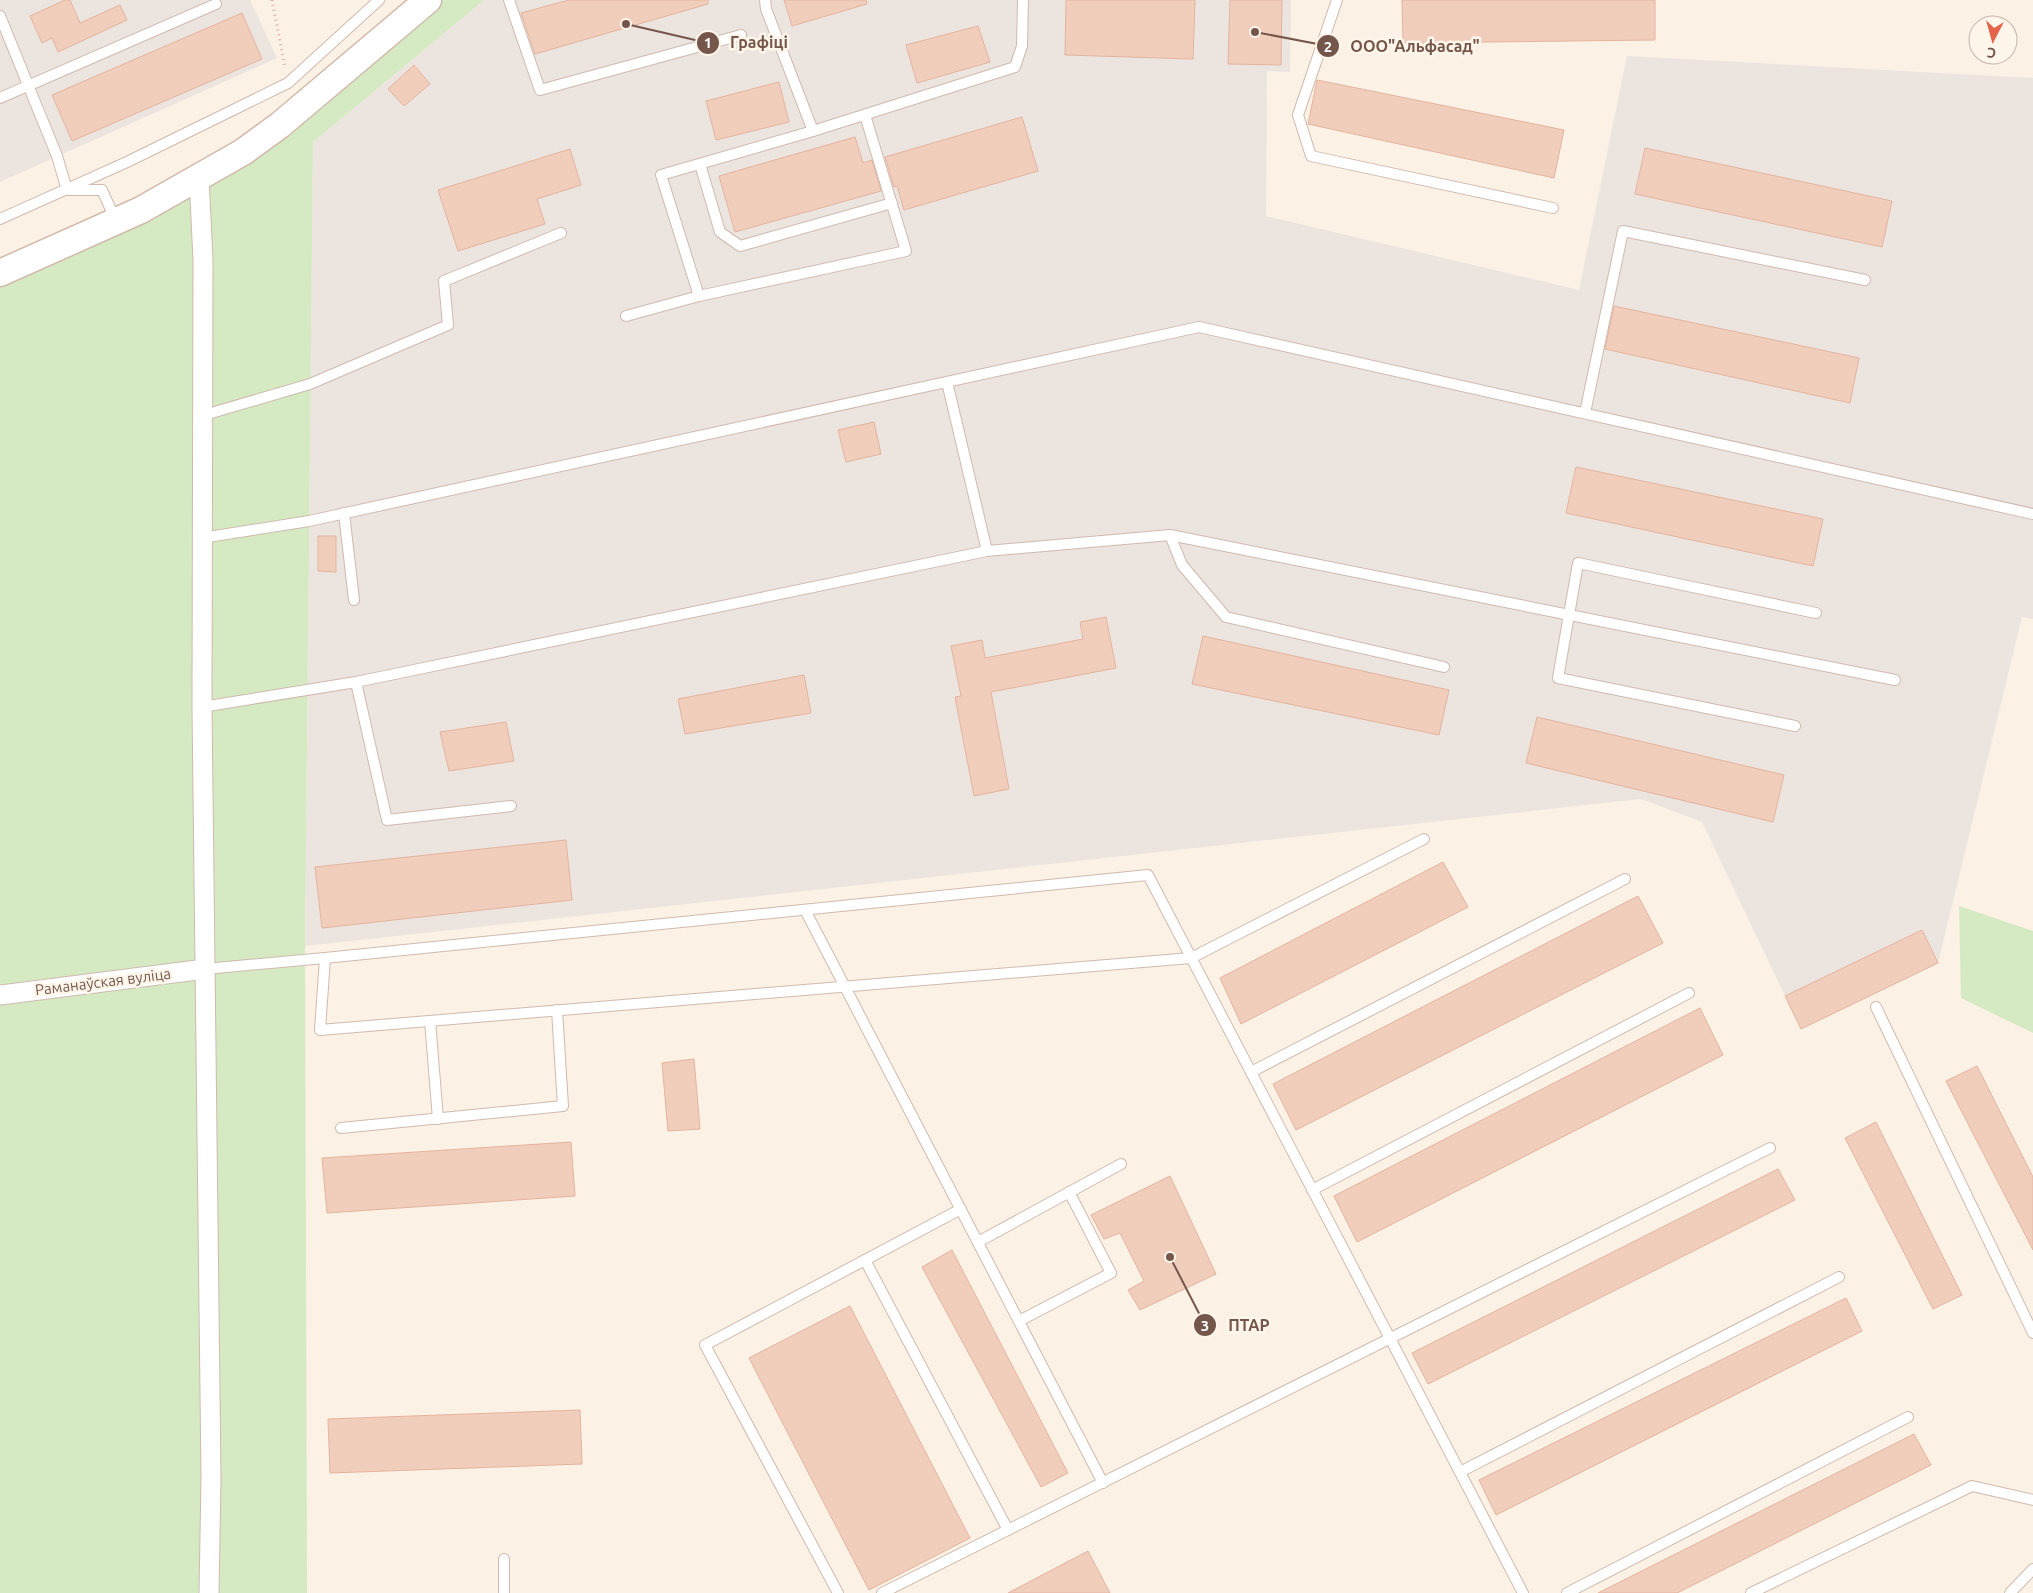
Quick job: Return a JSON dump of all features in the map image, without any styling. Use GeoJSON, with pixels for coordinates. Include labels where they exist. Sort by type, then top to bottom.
{"type":"FeatureCollection","features":[{"type":"Feature","properties":{"kind":"main road"},"geometry":{"type":"LineString","coordinates":[[0,273],[141,210],[243,152],[280,124],[428,0]]}},
{"type":"Feature","properties":{"kind":"street"},"geometry":{"type":"LineString","coordinates":[[199,177],[203,260],[201,416],[202,707],[211,1478],[209,1593]]}},
{"type":"Feature","properties":{"kind":"street","name":"Раманаўская вуліца"},"geometry":{"type":"LineString","coordinates":[[0,995],[205,969]]}},
{"type":"Feature","properties":{"kind":"lane"},"geometry":{"type":"LineString","coordinates":[[0,219],[67,190],[288,83],[379,0]]}},
{"type":"Feature","properties":{"kind":"lane"},"geometry":{"type":"LineString","coordinates":[[509,0],[540,90],[741,35]]}},
{"type":"Feature","properties":{"kind":"lane"},"geometry":{"type":"LineString","coordinates":[[764,0],[813,131]]}},
{"type":"Feature","properties":{"kind":"lane"},"geometry":{"type":"LineString","coordinates":[[699,296],[661,175],[813,131],[1015,67],[1022,46],[1023,0]]}},
{"type":"Feature","properties":{"kind":"lane"},"geometry":{"type":"LineString","coordinates":[[1337,0],[1298,115],[1311,156],[1553,208]]}},
{"type":"Feature","properties":{"kind":"lane"},"geometry":{"type":"LineString","coordinates":[[0,98],[216,4]]}},
{"type":"Feature","properties":{"kind":"lane"},"geometry":{"type":"LineString","coordinates":[[0,16],[57,156],[67,190]]}},
{"type":"Feature","properties":{"kind":"lane"},"geometry":{"type":"LineString","coordinates":[[626,316],[699,296],[906,252],[865,115]]}},
{"type":"Feature","properties":{"kind":"lane"},"geometry":{"type":"LineString","coordinates":[[700,164],[720,232],[740,246],[892,203]]}},
{"type":"Feature","properties":{"kind":"lane"},"geometry":{"type":"LineString","coordinates":[[67,190],[102,190],[116,222]]}},
{"type":"Feature","properties":{"kind":"lane"},"geometry":{"type":"LineString","coordinates":[[1584,413],[1623,231],[1865,280]]}},
{"type":"Feature","properties":{"kind":"lane"},"geometry":{"type":"LineString","coordinates":[[201,416],[310,384],[448,325],[444,282],[561,233]]}},
{"type":"Feature","properties":{"kind":"lane"},"geometry":{"type":"LineString","coordinates":[[202,538],[309,521],[1199,326],[2033,514]]}},
{"type":"Feature","properties":{"kind":"lane"},"geometry":{"type":"LineString","coordinates":[[947,382],[987,551]]}},
{"type":"Feature","properties":{"kind":"lane"},"geometry":{"type":"LineString","coordinates":[[344,513],[354,600]]}},
{"type":"Feature","properties":{"kind":"lane"},"geometry":{"type":"LineString","coordinates":[[1170,536],[1182,565],[1226,617],[1444,667]]}},
{"type":"Feature","properties":{"kind":"lane"},"geometry":{"type":"LineString","coordinates":[[202,707],[356,682],[987,551],[1170,536],[1895,680]]}},
{"type":"Feature","properties":{"kind":"lane"},"geometry":{"type":"LineString","coordinates":[[1794,726],[1558,678],[1578,563],[1816,613]]}},
{"type":"Feature","properties":{"kind":"lane"},"geometry":{"type":"LineString","coordinates":[[356,682],[387,820],[511,806]]}},
{"type":"Feature","properties":{"kind":"lane"},"geometry":{"type":"LineString","coordinates":[[325,958],[320,1030],[1191,958],[1424,839]]}},
{"type":"Feature","properties":{"kind":"lane"},"geometry":{"type":"LineString","coordinates":[[205,969],[1148,875],[1523,1593]]}},
{"type":"Feature","properties":{"kind":"lane"},"geometry":{"type":"LineString","coordinates":[[1251,1072],[1625,879]]}},
{"type":"Feature","properties":{"kind":"lane"},"geometry":{"type":"LineString","coordinates":[[805,910],[1103,1483]]}},
{"type":"Feature","properties":{"kind":"lane"},"geometry":{"type":"LineString","coordinates":[[1312,1190],[1689,993]]}},
{"type":"Feature","properties":{"kind":"lane"},"geometry":{"type":"LineString","coordinates":[[1876,1007],[2033,1333]]}},
{"type":"Feature","properties":{"kind":"lane"},"geometry":{"type":"LineString","coordinates":[[341,1128],[563,1106],[557,1010]]}},
{"type":"Feature","properties":{"kind":"lane"},"geometry":{"type":"LineString","coordinates":[[430,1021],[438,1118]]}},
{"type":"Feature","properties":{"kind":"lane"},"geometry":{"type":"LineString","coordinates":[[882,1593],[1770,1148]]}},
{"type":"Feature","properties":{"kind":"lane"},"geometry":{"type":"LineString","coordinates":[[978,1242],[1121,1164]]}},
{"type":"Feature","properties":{"kind":"lane"},"geometry":{"type":"LineString","coordinates":[[1019,1321],[1111,1272],[1069,1192]]}},
{"type":"Feature","properties":{"kind":"lane"},"geometry":{"type":"LineString","coordinates":[[838,1593],[705,1345],[961,1209]]}},
{"type":"Feature","properties":{"kind":"lane"},"geometry":{"type":"LineString","coordinates":[[865,1260],[1008,1530]]}},
{"type":"Feature","properties":{"kind":"lane"},"geometry":{"type":"LineString","coordinates":[[1460,1472],[1839,1277]]}},
{"type":"Feature","properties":{"kind":"lane"},"geometry":{"type":"LineString","coordinates":[[1567,1593],[1908,1417]]}},
{"type":"Feature","properties":{"kind":"lane"},"geometry":{"type":"LineString","coordinates":[[1751,1593],[1972,1486],[2033,1500]]}},
{"type":"Feature","properties":{"kind":"lane"},"geometry":{"type":"LineString","coordinates":[[504,1560],[504,1593]]}},
{"type":"Feature","properties":{"kind":"lane"},"geometry":{"type":"LineString","coordinates":[[2010,1593],[2033,1568]]}},
{"type":"Feature","properties":{"kind":"path"},"geometry":{"type":"LineString","coordinates":[[272,0],[288,83]]}},
{"type":"Feature","properties":{"kind":"shaded area"},"geometry":{"type":"Polygon","coordinates":[[[0,0],[250,0],[277,58],[0,182],[0,0]]]}},
{"type":"Feature","properties":{"kind":"shaded area"},"geometry":{"type":"Polygon","coordinates":[[[484,0],[1291,0],[1290,72],[1267,71],[1266,216],[1579,290],[1627,56],[2033,78],[2033,619],[2022,617],[1938,963],[1785,996],[1702,822],[1641,799],[305,946],[313,142],[484,0]]]}},
{"type":"Feature","properties":{"kind":"green space"},"geometry":{"type":"Polygon","coordinates":[[[428,0],[484,0],[313,142],[305,946],[307,1593],[0,1593],[0,273],[243,152],[428,0]]]}},
{"type":"Feature","properties":{"kind":"green space"},"geometry":{"type":"Polygon","coordinates":[[[1959,906],[2033,931],[2033,1033],[1961,998],[1959,906]]]}},
{"type":"Feature","properties":{"kind":"building"},"geometry":{"type":"Polygon","coordinates":[[[65,0],[70,0],[80,23],[120,5],[127,20],[58,52],[52,38],[42,43],[30,16],[65,0]]]}},
{"type":"Feature","properties":{"kind":"building"},"geometry":{"type":"Polygon","coordinates":[[[569,0],[708,0],[708,4],[535,54],[521,13],[569,0]]]}},
{"type":"Feature","properties":{"kind":"building"},"geometry":{"type":"Polygon","coordinates":[[[784,0],[866,0],[867,4],[792,26],[784,0]]]}},
{"type":"Feature","properties":{"kind":"building"},"geometry":{"type":"Polygon","coordinates":[[[1066,0],[1195,0],[1193,59],[1065,55],[1066,0]]]}},
{"type":"Feature","properties":{"kind":"building"},"geometry":{"type":"Polygon","coordinates":[[[1230,0],[1282,0],[1281,65],[1228,64],[1230,0]]]}},
{"type":"Feature","properties":{"kind":"building"},"geometry":{"type":"Polygon","coordinates":[[[1402,0],[1655,0],[1655,40],[1403,43],[1402,0]]]}},
{"type":"Feature","properties":{"kind":"building"},"geometry":{"type":"Polygon","coordinates":[[[242,13],[262,59],[72,141],[52,95],[242,13]]]}},
{"type":"Feature","properties":{"kind":"building"},"geometry":{"type":"Polygon","coordinates":[[[978,26],[990,62],[917,83],[906,45],[978,26]]]}},
{"type":"Feature","properties":{"kind":"building"},"geometry":{"type":"Polygon","coordinates":[[[414,65],[430,84],[404,106],[388,89],[414,65]]]}},
{"type":"Feature","properties":{"kind":"building"},"geometry":{"type":"Polygon","coordinates":[[[1317,80],[1564,130],[1554,178],[1308,124],[1317,80]]]}},
{"type":"Feature","properties":{"kind":"building"},"geometry":{"type":"Polygon","coordinates":[[[779,82],[789,122],[716,140],[706,101],[779,82]]]}},
{"type":"Feature","properties":{"kind":"building"},"geometry":{"type":"Polygon","coordinates":[[[1022,117],[1038,171],[904,210],[897,186],[894,187],[885,157],[1022,117]]]}},
{"type":"Feature","properties":{"kind":"building"},"geometry":{"type":"Polygon","coordinates":[[[855,137],[863,163],[872,160],[881,191],[735,232],[719,176],[855,137]]]}},
{"type":"Feature","properties":{"kind":"building"},"geometry":{"type":"Polygon","coordinates":[[[1645,148],[1892,201],[1882,247],[1635,194],[1645,148]]]}},
{"type":"Feature","properties":{"kind":"building"},"geometry":{"type":"Polygon","coordinates":[[[570,149],[581,185],[537,199],[545,224],[458,251],[438,190],[570,149]]]}},
{"type":"Feature","properties":{"kind":"building"},"geometry":{"type":"Polygon","coordinates":[[[1614,306],[1859,358],[1850,403],[1605,349],[1614,306]]]}},
{"type":"Feature","properties":{"kind":"building"},"geometry":{"type":"Polygon","coordinates":[[[874,422],[881,454],[846,462],[838,430],[874,422]]]}},
{"type":"Feature","properties":{"kind":"building"},"geometry":{"type":"Polygon","coordinates":[[[1576,467],[1823,519],[1813,566],[1566,513],[1576,467]]]}},
{"type":"Feature","properties":{"kind":"building"},"geometry":{"type":"Polygon","coordinates":[[[318,536],[336,536],[336,572],[318,571],[318,536]]]}},
{"type":"Feature","properties":{"kind":"building"},"geometry":{"type":"Polygon","coordinates":[[[1106,617],[1116,668],[991,692],[1009,789],[974,796],[955,697],[961,696],[951,646],[982,640],[985,658],[1083,639],[1080,622],[1106,617]]]}},
{"type":"Feature","properties":{"kind":"building"},"geometry":{"type":"Polygon","coordinates":[[[1203,636],[1449,690],[1439,735],[1192,684],[1203,636]]]}},
{"type":"Feature","properties":{"kind":"building"},"geometry":{"type":"Polygon","coordinates":[[[804,675],[811,713],[685,734],[678,699],[804,675]]]}},
{"type":"Feature","properties":{"kind":"building"},"geometry":{"type":"Polygon","coordinates":[[[1537,717],[1784,775],[1773,822],[1526,763],[1537,717]]]}},
{"type":"Feature","properties":{"kind":"building"},"geometry":{"type":"Polygon","coordinates":[[[506,722],[514,761],[449,771],[440,732],[506,722]]]}},
{"type":"Feature","properties":{"kind":"building"},"geometry":{"type":"Polygon","coordinates":[[[566,840],[572,900],[322,928],[315,867],[566,840]]]}},
{"type":"Feature","properties":{"kind":"building"},"geometry":{"type":"Polygon","coordinates":[[[1443,862],[1468,907],[1241,1024],[1220,978],[1443,862]]]}},
{"type":"Feature","properties":{"kind":"building"},"geometry":{"type":"Polygon","coordinates":[[[1638,896],[1663,943],[1296,1130],[1273,1084],[1638,896]]]}},
{"type":"Feature","properties":{"kind":"building"},"geometry":{"type":"Polygon","coordinates":[[[1922,930],[1938,963],[1801,1029],[1785,996],[1922,930]]]}},
{"type":"Feature","properties":{"kind":"building"},"geometry":{"type":"Polygon","coordinates":[[[1700,1008],[1723,1055],[1357,1242],[1334,1196],[1700,1008]]]}},
{"type":"Feature","properties":{"kind":"building"},"geometry":{"type":"Polygon","coordinates":[[[694,1059],[700,1129],[668,1131],[662,1063],[694,1059]]]}},
{"type":"Feature","properties":{"kind":"building"},"geometry":{"type":"Polygon","coordinates":[[[1977,1066],[2033,1177],[2033,1250],[1946,1081],[1977,1066]]]}},
{"type":"Feature","properties":{"kind":"building"},"geometry":{"type":"Polygon","coordinates":[[[1876,1122],[1962,1295],[1933,1309],[1845,1138],[1876,1122]]]}},
{"type":"Feature","properties":{"kind":"building"},"geometry":{"type":"Polygon","coordinates":[[[571,1142],[575,1196],[327,1213],[322,1158],[571,1142]]]}},
{"type":"Feature","properties":{"kind":"building"},"geometry":{"type":"Polygon","coordinates":[[[1778,1169],[1795,1200],[1428,1384],[1412,1353],[1778,1169]]]}},
{"type":"Feature","properties":{"kind":"building"},"geometry":{"type":"Polygon","coordinates":[[[1170,1176],[1216,1274],[1140,1310],[1128,1290],[1144,1281],[1120,1233],[1104,1239],[1091,1215],[1170,1176]]]}},
{"type":"Feature","properties":{"kind":"building"},"geometry":{"type":"Polygon","coordinates":[[[952,1250],[1068,1473],[1041,1487],[922,1267],[952,1250]]]}},
{"type":"Feature","properties":{"kind":"building"},"geometry":{"type":"Polygon","coordinates":[[[1846,1298],[1862,1331],[1496,1515],[1479,1480],[1846,1298]]]}},
{"type":"Feature","properties":{"kind":"building"},"geometry":{"type":"Polygon","coordinates":[[[850,1306],[970,1538],[869,1590],[749,1358],[850,1306]]]}},
{"type":"Feature","properties":{"kind":"building"},"geometry":{"type":"Polygon","coordinates":[[[580,1410],[582,1464],[330,1473],[328,1419],[580,1410]]]}},
{"type":"Feature","properties":{"kind":"building"},"geometry":{"type":"Polygon","coordinates":[[[1914,1434],[1931,1465],[1677,1593],[1598,1593],[1914,1434]]]}},
{"type":"Feature","properties":{"kind":"building"},"geometry":{"type":"Polygon","coordinates":[[[1088,1551],[1110,1593],[1008,1593],[1088,1551]]]}},
{"type":"Feature","properties":{"kind":"place","name":"Графіці"},"geometry":{"type":"Point","coordinates":[626,24]}},
{"type":"Feature","properties":{"kind":"place","name":"ООО\"Альфасад\""},"geometry":{"type":"Point","coordinates":[1255,32]}},
{"type":"Feature","properties":{"kind":"place","name":"ПТАР"},"geometry":{"type":"Point","coordinates":[1170,1257]}}]}
